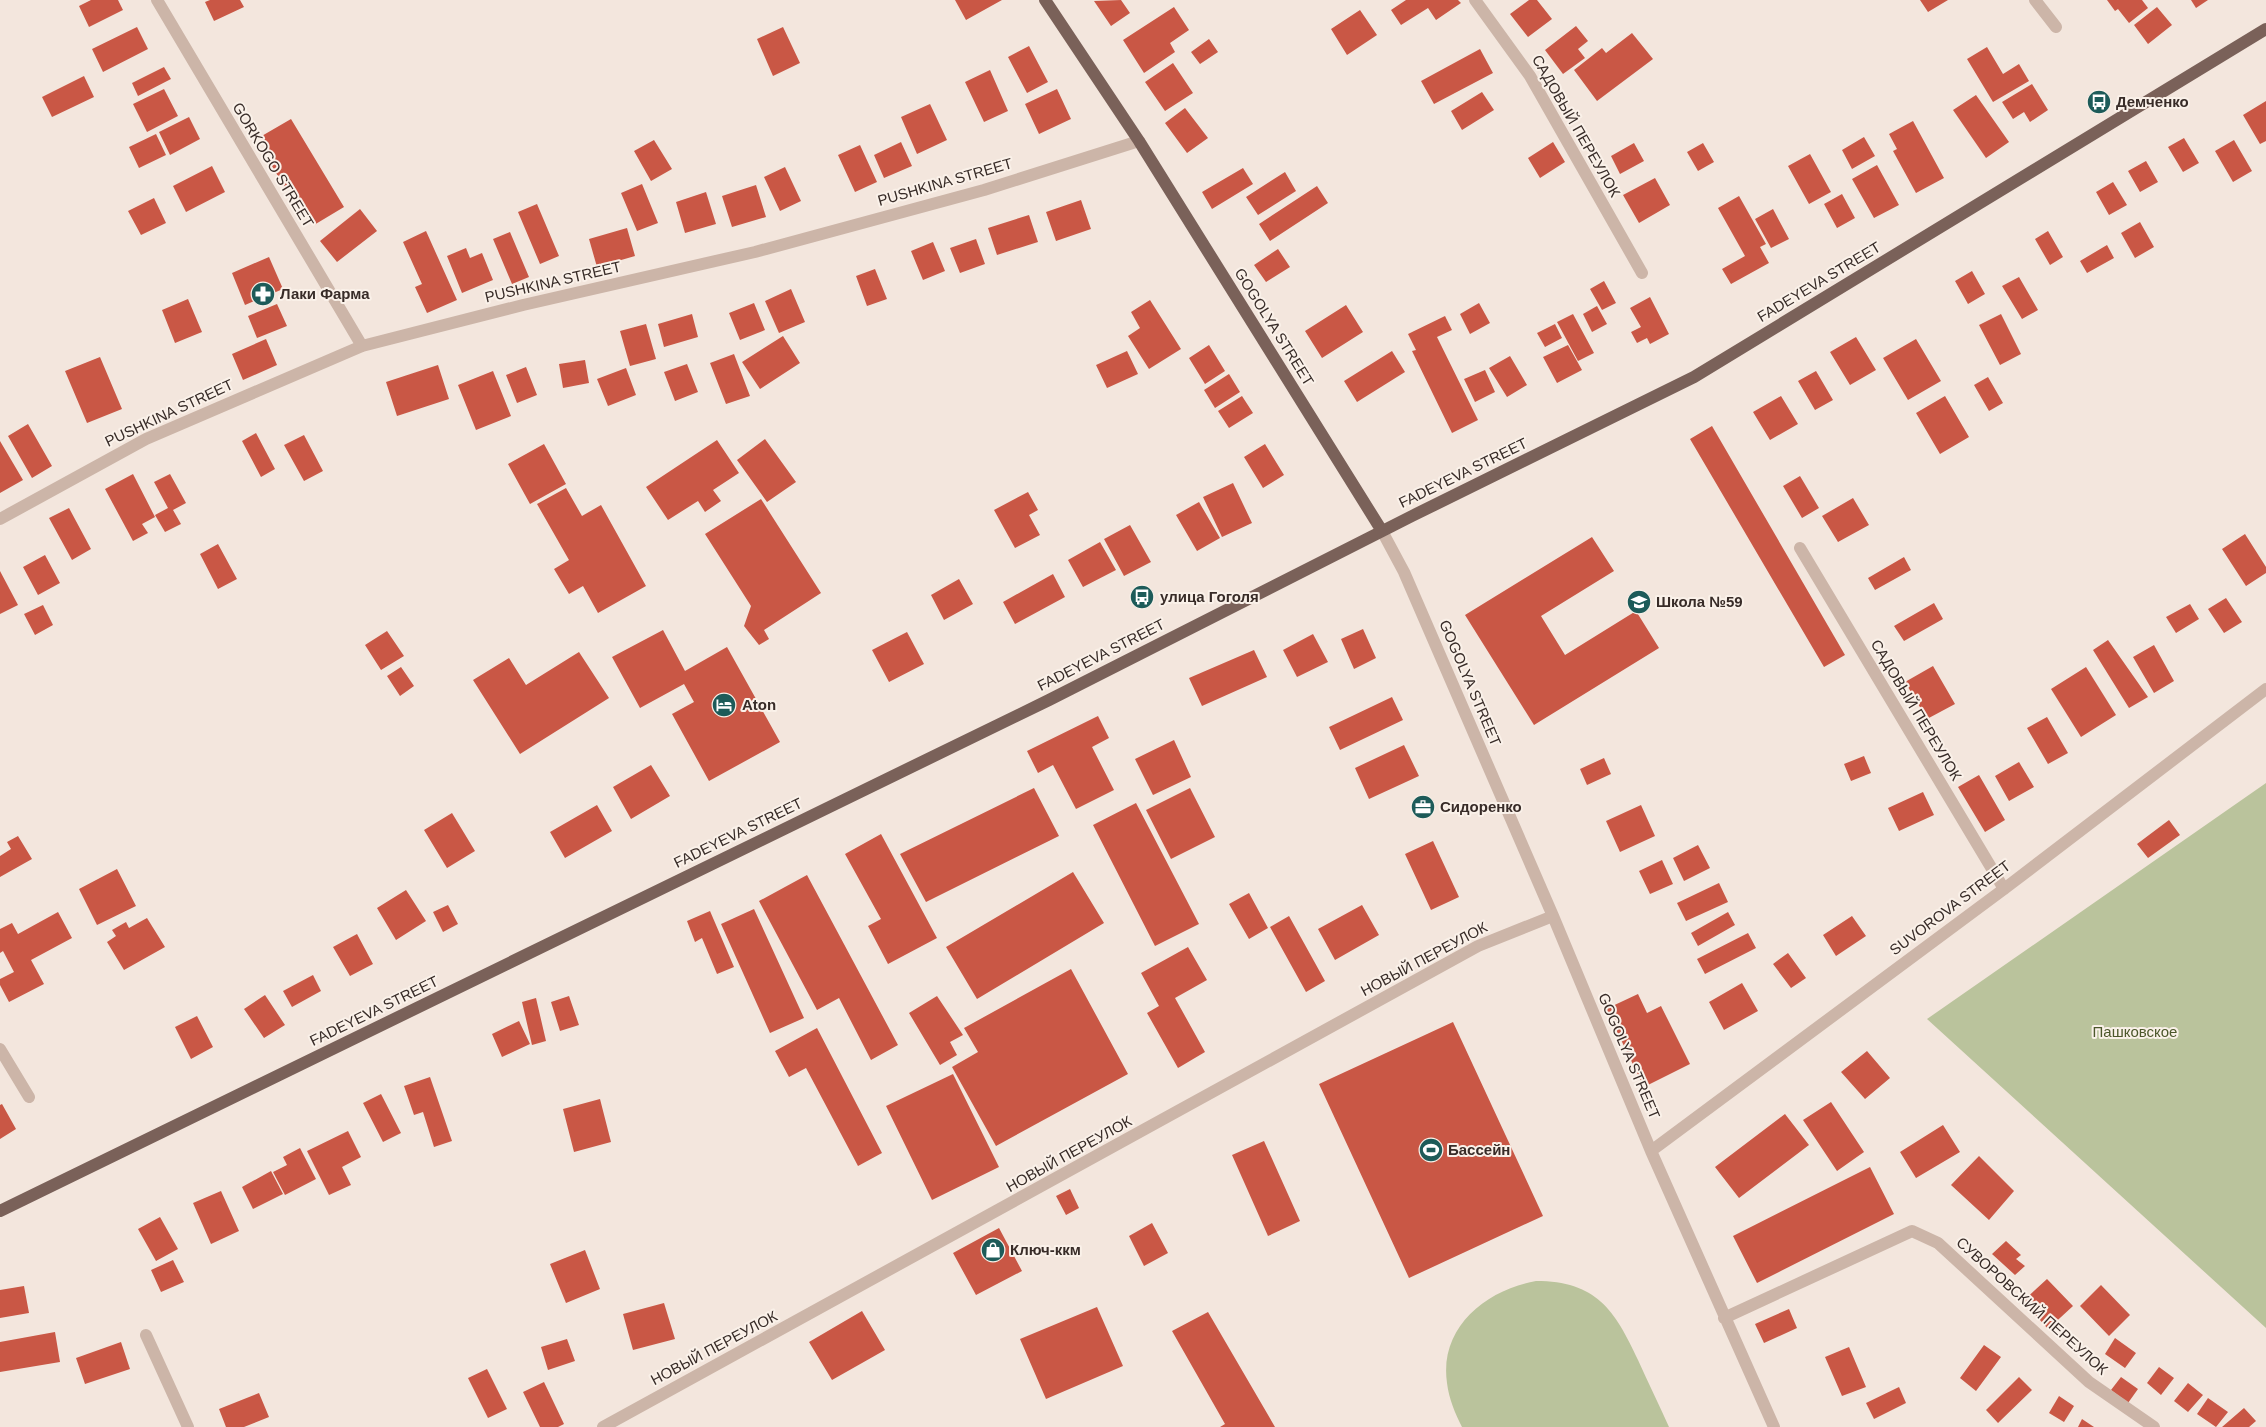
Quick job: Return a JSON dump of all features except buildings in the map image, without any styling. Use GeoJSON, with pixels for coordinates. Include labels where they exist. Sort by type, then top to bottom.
{"type":"FeatureCollection","features":[{"type":"Feature","properties":{"kind":"main road","name":"GOGOLYA STREET"},"geometry":{"type":"LineString","coordinates":[[1045,0],[1139,141],[1382,531]]}},
{"type":"Feature","properties":{"kind":"main road","name":"FADEYEVA STREET"},"geometry":{"type":"LineString","coordinates":[[0,1211],[1049,700],[1382,531],[1694,377],[2266,29]]}},
{"type":"Feature","properties":{"kind":"street","name":"GORKOGO STREET"},"geometry":{"type":"LineString","coordinates":[[157,0],[362,346]]}},
{"type":"Feature","properties":{"kind":"street","name":"САДОВЫЙ ПЕРЕУЛОК"},"geometry":{"type":"LineString","coordinates":[[1475,0],[1530,76],[1642,273]]}},
{"type":"Feature","properties":{"kind":"street"},"geometry":{"type":"LineString","coordinates":[[2035,0],[2056,28]]}},
{"type":"Feature","properties":{"kind":"street","name":"PUSHKINA STREET"},"geometry":{"type":"LineString","coordinates":[[0,519],[146,439],[362,346],[524,305],[755,252],[984,190],[1139,141]]}},
{"type":"Feature","properties":{"kind":"street","name":"GOGOLYA STREET"},"geometry":{"type":"LineString","coordinates":[[1382,531],[1404,572],[1553,916],[1651,1151],[1774,1427]]}},
{"type":"Feature","properties":{"kind":"street","name":"САДОВЫЙ ПЕРЕУЛОК"},"geometry":{"type":"LineString","coordinates":[[1800,548],[2004,889]]}},
{"type":"Feature","properties":{"kind":"street","name":"SUVOROVA STREET"},"geometry":{"type":"LineString","coordinates":[[1651,1151],[2004,889],[2266,688]]}},
{"type":"Feature","properties":{"kind":"street","name":"НОВЫЙ ПЕРЕУЛОК"},"geometry":{"type":"LineString","coordinates":[[603,1427],[1478,946],[1553,916]]}},
{"type":"Feature","properties":{"kind":"street"},"geometry":{"type":"LineString","coordinates":[[0,1048],[29,1097]]}},
{"type":"Feature","properties":{"kind":"street","name":"СУВОРОВСКИЙ ПЕРЕУЛОК"},"geometry":{"type":"LineString","coordinates":[[1724,1318],[1912,1231],[1938,1243],[2089,1382],[2154,1427]]}},
{"type":"Feature","properties":{"kind":"street"},"geometry":{"type":"LineString","coordinates":[[146,1335],[188,1427]]}},
{"type":"Feature","properties":{"kind":"green space","name":"Пашковское"},"geometry":{"type":"Polygon","coordinates":[[[2266,783],[2266,1328],[1927,1019],[2266,783]]]}},
{"type":"Feature","properties":{"kind":"green space"},"geometry":{"type":"Polygon","coordinates":[[[1536,1281],[1557,1282],[1574,1286],[1589,1293],[1601,1302],[1621,1327],[1669,1427],[1462,1427],[1449,1395],[1446,1363],[1450,1345],[1458,1328],[1484,1302],[1517,1286],[1536,1281]]]}},
{"type":"Feature","properties":{"kind":"place","name":"Демченко"},"geometry":{"type":"Point","coordinates":[2099,102]}},
{"type":"Feature","properties":{"kind":"place","name":"Лаки Фарма"},"geometry":{"type":"Point","coordinates":[263,294]}},
{"type":"Feature","properties":{"kind":"place","name":"улица Гоголя"},"geometry":{"type":"Point","coordinates":[1142,597]}},
{"type":"Feature","properties":{"kind":"place","name":"Школа №59"},"geometry":{"type":"Point","coordinates":[1639,602]}},
{"type":"Feature","properties":{"kind":"place","name":"Aton"},"geometry":{"type":"Point","coordinates":[724,705]}},
{"type":"Feature","properties":{"kind":"place","name":"Сидоренко"},"geometry":{"type":"Point","coordinates":[1423,807]}},
{"type":"Feature","properties":{"kind":"place","name":"Бассейн"},"geometry":{"type":"Point","coordinates":[1431,1150]}},
{"type":"Feature","properties":{"kind":"place","name":"Ключ-ккм"},"geometry":{"type":"Point","coordinates":[993,1250]}}]}
